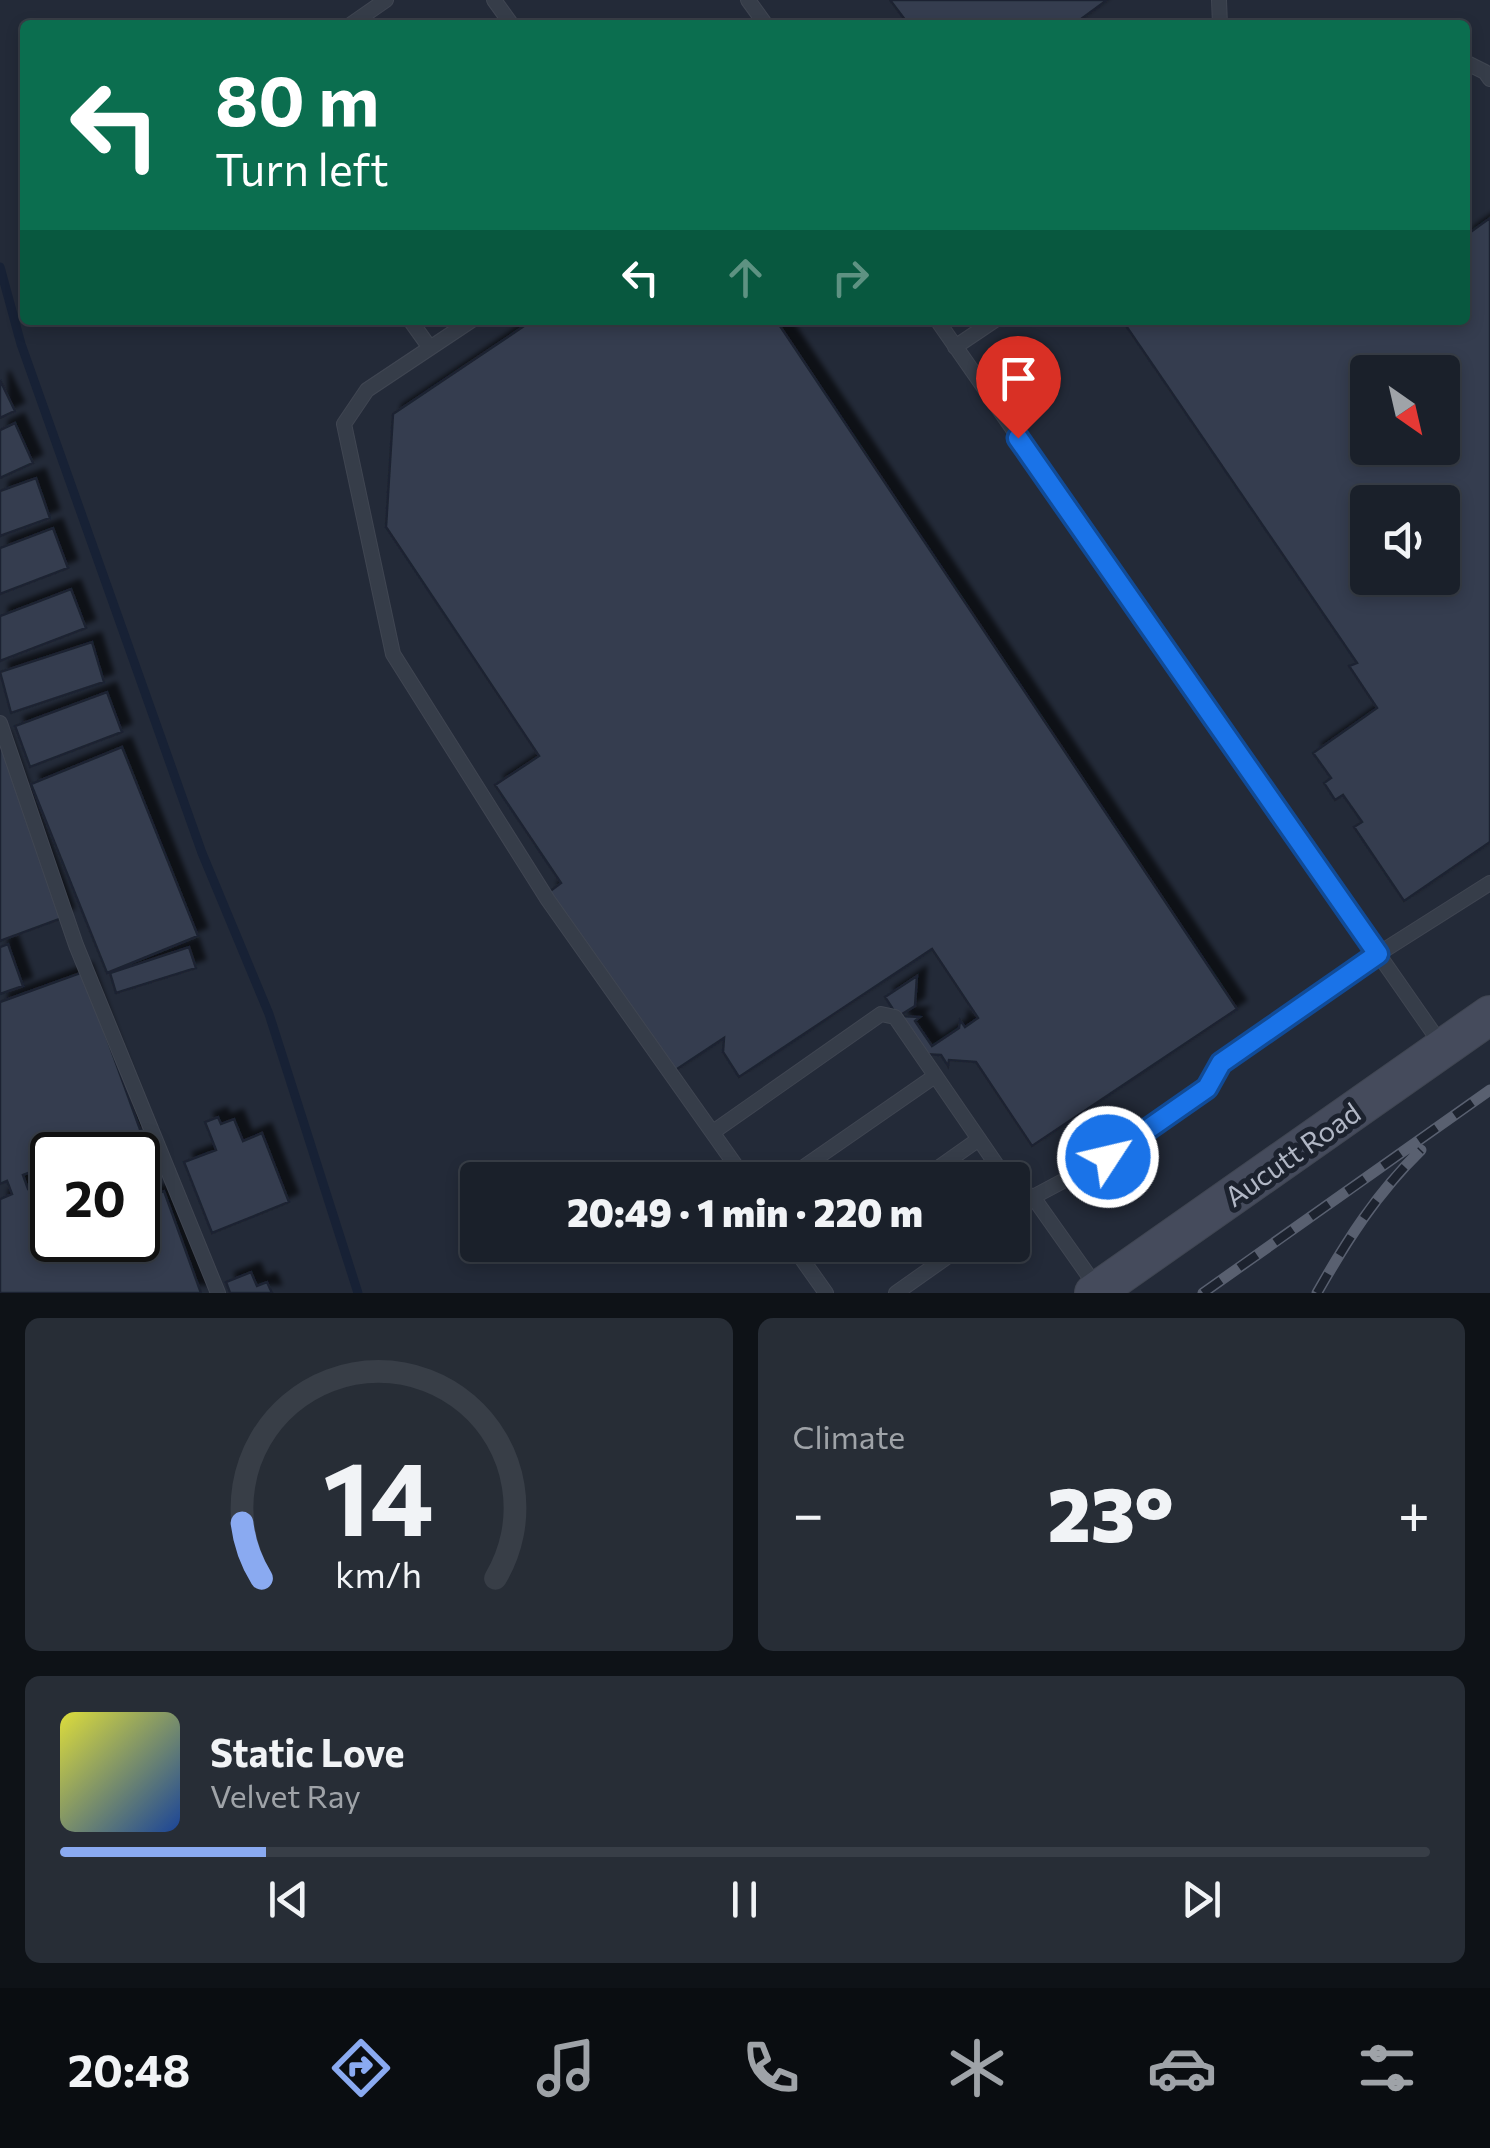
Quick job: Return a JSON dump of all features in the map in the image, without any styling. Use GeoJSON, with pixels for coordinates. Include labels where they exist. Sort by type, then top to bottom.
{"type":"FeatureCollection","features":[{"type":"Feature","properties":{"kind":"street","name":"Aucutt Road"},"geometry":{"type":"LineString","coordinates":[[1096,1291],[1490,1015]]}},
{"type":"Feature","properties":{"kind":"lane"},"geometry":{"type":"LineString","coordinates":[[357,20],[386,0]]}},
{"type":"Feature","properties":{"kind":"lane"},"geometry":{"type":"LineString","coordinates":[[1470,64],[1490,79]]}},
{"type":"Feature","properties":{"kind":"lane"},"geometry":{"type":"LineString","coordinates":[[414,325],[430,348]]}},
{"type":"Feature","properties":{"kind":"lane"},"geometry":{"type":"LineString","coordinates":[[464,325],[367,390],[344,424],[393,654],[548,900],[733,1162]]}},
{"type":"Feature","properties":{"kind":"lane"},"geometry":{"type":"LineString","coordinates":[[940,325],[1444,1048]]}},
{"type":"Feature","properties":{"kind":"lane"},"geometry":{"type":"LineString","coordinates":[[955,347],[988,325]]}},
{"type":"Feature","properties":{"kind":"lane"},"geometry":{"type":"LineString","coordinates":[[0,723],[76,945],[218,1293]]}},
{"type":"Feature","properties":{"kind":"lane"},"geometry":{"type":"LineString","coordinates":[[1030,1198],[1108,1157],[1207,1088],[1221,1063],[1378,954],[1490,883]]}},
{"type":"Feature","properties":{"kind":"lane"},"geometry":{"type":"LineString","coordinates":[[712,1132],[881,1014],[895,1018],[995,1162]]}},
{"type":"Feature","properties":{"kind":"lane"},"geometry":{"type":"LineString","coordinates":[[810,1162],[936,1076]]}},
{"type":"Feature","properties":{"kind":"lane"},"geometry":{"type":"LineString","coordinates":[[946,1162],[979,1139]]}},
{"type":"Feature","properties":{"kind":"lane"},"geometry":{"type":"LineString","coordinates":[[1030,1195],[1096,1291]]}},
{"type":"Feature","properties":{"kind":"lane"},"geometry":{"type":"LineString","coordinates":[[804,1262],[826,1293]]}},
{"type":"Feature","properties":{"kind":"lane"},"geometry":{"type":"LineString","coordinates":[[896,1293],[940,1262]]}},
{"type":"Feature","properties":{"kind":"building"},"geometry":{"type":"Polygon","coordinates":[[[890,0],[1107,0],[1080,20],[905,20],[890,0]]]}},
{"type":"Feature","properties":{"kind":"building"},"geometry":{"type":"Polygon","coordinates":[[[1490,218],[1490,842],[1404,901],[1354,827],[1362,822],[1343,795],[1335,800],[1324,783],[1331,778],[1313,753],[1377,708],[1349,666],[1357,663],[1125,325],[1470,325],[1470,232],[1490,218]]]}},
{"type":"Feature","properties":{"kind":"building"},"geometry":{"type":"Polygon","coordinates":[[[526,325],[779,325],[1237,1009],[1032,1146],[976,1062],[949,1060],[948,1066],[941,1055],[922,1054],[885,997],[917,976],[915,1006],[899,1016],[920,1017],[915,1021],[932,1046],[959,1028],[960,1020],[965,1027],[978,1018],[932,949],[739,1077],[723,1052],[724,1038],[671,1073],[549,892],[561,883],[495,785],[539,756],[386,527],[393,414],[526,325]]]}},
{"type":"Feature","properties":{"kind":"building"},"geometry":{"type":"Polygon","coordinates":[[[0,380],[15,411],[0,418],[0,380]]]}},
{"type":"Feature","properties":{"kind":"building"},"geometry":{"type":"Polygon","coordinates":[[[15,423],[33,463],[0,478],[0,430],[15,423]]]}},
{"type":"Feature","properties":{"kind":"building"},"geometry":{"type":"Polygon","coordinates":[[[36,478],[50,518],[0,536],[0,491],[36,478]]]}},
{"type":"Feature","properties":{"kind":"building"},"geometry":{"type":"Polygon","coordinates":[[[53,528],[68,568],[0,594],[0,548],[53,528]]]}},
{"type":"Feature","properties":{"kind":"building"},"geometry":{"type":"Polygon","coordinates":[[[71,589],[86,628],[0,661],[0,616],[71,589]]]}},
{"type":"Feature","properties":{"kind":"building"},"geometry":{"type":"Polygon","coordinates":[[[92,642],[104,682],[11,713],[0,672],[92,642]]]}},
{"type":"Feature","properties":{"kind":"building"},"geometry":{"type":"Polygon","coordinates":[[[107,692],[122,732],[30,767],[15,726],[107,692]]]}},
{"type":"Feature","properties":{"kind":"building"},"geometry":{"type":"Polygon","coordinates":[[[0,739],[65,917],[0,941],[0,739]]]}},
{"type":"Feature","properties":{"kind":"building"},"geometry":{"type":"Polygon","coordinates":[[[122,747],[198,936],[107,973],[31,784],[122,747]]]}},
{"type":"Feature","properties":{"kind":"building"},"geometry":{"type":"Polygon","coordinates":[[[8,944],[23,986],[0,994],[0,947],[8,944]]]}},
{"type":"Feature","properties":{"kind":"building"},"geometry":{"type":"Polygon","coordinates":[[[189,947],[196,968],[116,993],[110,973],[189,947]]]}},
{"type":"Feature","properties":{"kind":"building"},"geometry":{"type":"Polygon","coordinates":[[[83,972],[141,1132],[30,1132],[30,1172],[23,1175],[30,1188],[30,1262],[160,1262],[160,1193],[164,1191],[201,1293],[0,1293],[0,1199],[12,1194],[7,1181],[0,1184],[0,1002],[83,972]]]}},
{"type":"Feature","properties":{"kind":"building"},"geometry":{"type":"Polygon","coordinates":[[[218,1117],[221,1124],[234,1119],[243,1141],[262,1133],[289,1202],[212,1233],[184,1162],[216,1150],[205,1122],[218,1117]]]}},
{"type":"Feature","properties":{"kind":"building"},"geometry":{"type":"Polygon","coordinates":[[[251,1272],[257,1286],[267,1282],[272,1293],[230,1293],[226,1282],[251,1272]]]}},
{"type":"Feature","properties":{"kind":"waterway"},"geometry":{"type":"LineString","coordinates":[[0,267],[21,344],[202,853],[269,1014],[358,1293]]}},
{"type":"Feature","properties":{"kind":"railway"},"geometry":{"type":"LineString","coordinates":[[1203,1293],[1490,1090]]}},
{"type":"Feature","properties":{"kind":"railway"},"geometry":{"type":"LineString","coordinates":[[1317,1293],[1364,1218],[1421,1150]]}},
{"type":"Feature","properties":{"kind":"route"},"geometry":{"type":"LineString","coordinates":[[1018,438],[1378,954],[1221,1063],[1207,1088],[1108,1157]]}}]}
